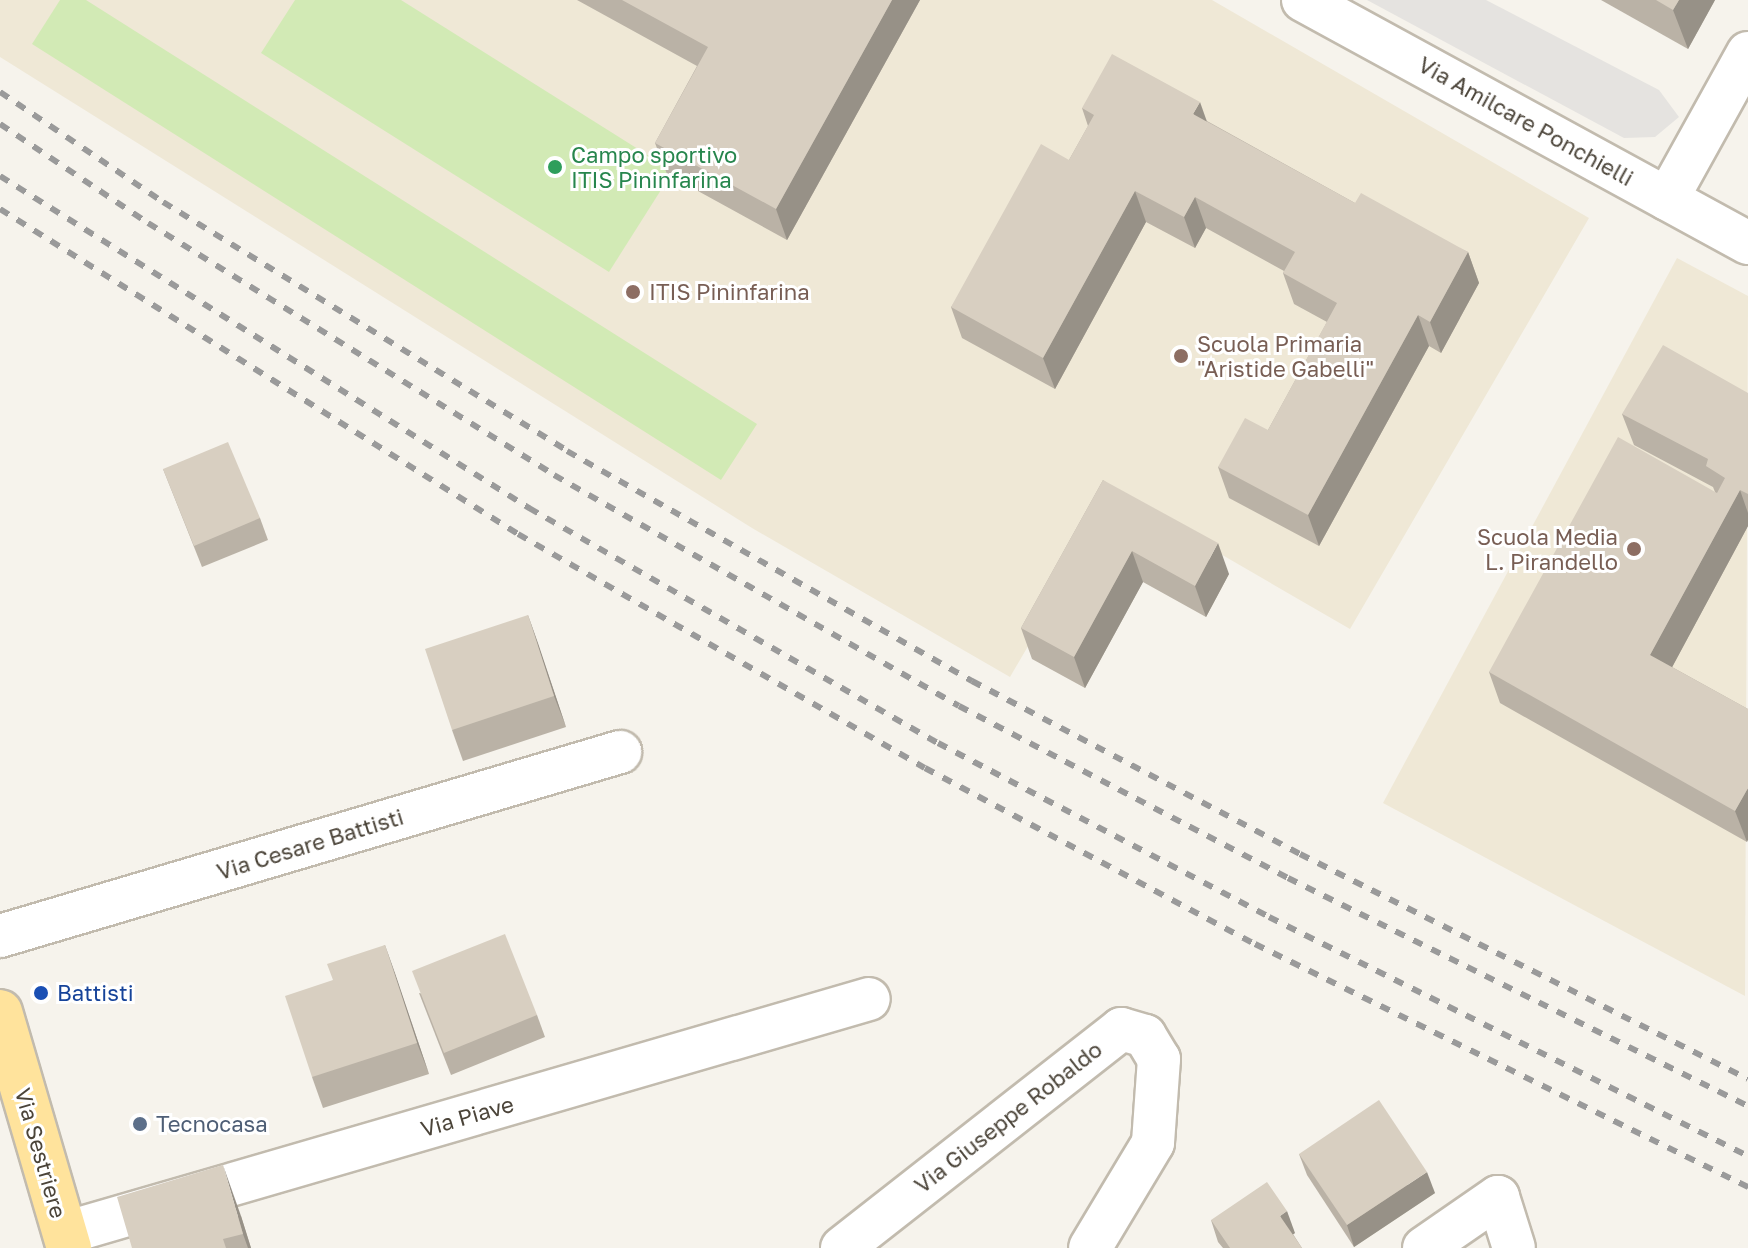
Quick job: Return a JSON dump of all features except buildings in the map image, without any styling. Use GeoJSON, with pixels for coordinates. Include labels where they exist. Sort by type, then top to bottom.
{"type":"FeatureCollection","features":[{"type":"Feature","properties":{"kind":"main road","name":"Via Sestriere"},"geometry":{"type":"LineString","coordinates":[[0,1012],[67,1240]]}},
{"type":"Feature","properties":{"kind":"street","name":"Via Amilcare Ponchielli"},"geometry":{"type":"LineString","coordinates":[[1303,0],[1748,243]]}},
{"type":"Feature","properties":{"kind":"street"},"geometry":{"type":"LineString","coordinates":[[1667,199],[1748,53]]}},
{"type":"Feature","properties":{"kind":"street","name":"Via Cesare Battisti"},"geometry":{"type":"LineString","coordinates":[[0,936],[620,752]]}},
{"type":"Feature","properties":{"kind":"street","name":"Via Piave"},"geometry":{"type":"LineString","coordinates":[[67,1240],[869,999]]}},
{"type":"Feature","properties":{"kind":"street","name":"Via Giuseppe Robaldo"},"geometry":{"type":"LineString","coordinates":[[842,1248],[1121,1029],[1145,1036],[1159,1059],[1153,1143],[1090,1248]]}},
{"type":"Feature","properties":{"kind":"street"},"geometry":{"type":"LineString","coordinates":[[1424,1248],[1498,1197],[1514,1248]]}},
{"type":"Feature","properties":{"kind":"shaded area"},"geometry":{"type":"Polygon","coordinates":[[[0,0],[1212,0],[1589,218],[1350,629],[1117,494],[1010,677],[752,528],[0,57],[0,0]]]}},
{"type":"Feature","properties":{"kind":"shaded area"},"geometry":{"type":"Polygon","coordinates":[[[1367,0],[1486,0],[1659,90],[1679,117],[1655,137],[1624,138],[1367,0]]]}},
{"type":"Feature","properties":{"kind":"shaded area","name":"Scuola Media L. Pirandello"},"geometry":{"type":"Polygon","coordinates":[[[1677,258],[1748,296],[1745,996],[1383,803],[1677,258]]]}},
{"type":"Feature","properties":{"kind":"green space"},"geometry":{"type":"Polygon","coordinates":[[[60,0],[86,0],[757,424],[721,480],[32,44],[60,0]]]}},
{"type":"Feature","properties":{"kind":"green space"},"geometry":{"type":"Polygon","coordinates":[[[295,0],[401,0],[673,171],[609,272],[261,53],[295,0]]]}},
{"type":"Feature","properties":{"kind":"railway"},"geometry":{"type":"LineString","coordinates":[[0,92],[163,202],[567,451],[972,681],[1300,854],[1748,1079]]}},
{"type":"Feature","properties":{"kind":"railway"},"geometry":{"type":"LineString","coordinates":[[0,124],[148,223],[554,475],[959,706],[1288,878],[1748,1106]]}},
{"type":"Feature","properties":{"kind":"railway"},"geometry":{"type":"LineString","coordinates":[[0,176],[529,508],[938,743],[1269,917],[1748,1156]]}},
{"type":"Feature","properties":{"kind":"railway"},"geometry":{"type":"LineString","coordinates":[[0,209],[518,534],[925,768],[1255,944],[1748,1187]]}},
{"type":"Feature","properties":{"kind":"place","name":"Campo sportivo ITIS Pininfarina"},"geometry":{"type":"Point","coordinates":[555,167]}},
{"type":"Feature","properties":{"kind":"place","name":"ITIS Pininfarina"},"geometry":{"type":"Point","coordinates":[633,292]}},
{"type":"Feature","properties":{"kind":"place","name":"Scuola Primaria \"Aristide Gabelli\""},"geometry":{"type":"Point","coordinates":[1181,356]}},
{"type":"Feature","properties":{"kind":"place","name":"Scuola Media L. Pirandello"},"geometry":{"type":"Point","coordinates":[1634,549]}},
{"type":"Feature","properties":{"kind":"place","name":"Battisti"},"geometry":{"type":"Point","coordinates":[41,993]}},
{"type":"Feature","properties":{"kind":"place","name":"Tecnocasa"},"geometry":{"type":"Point","coordinates":[140,1124]}}]}
